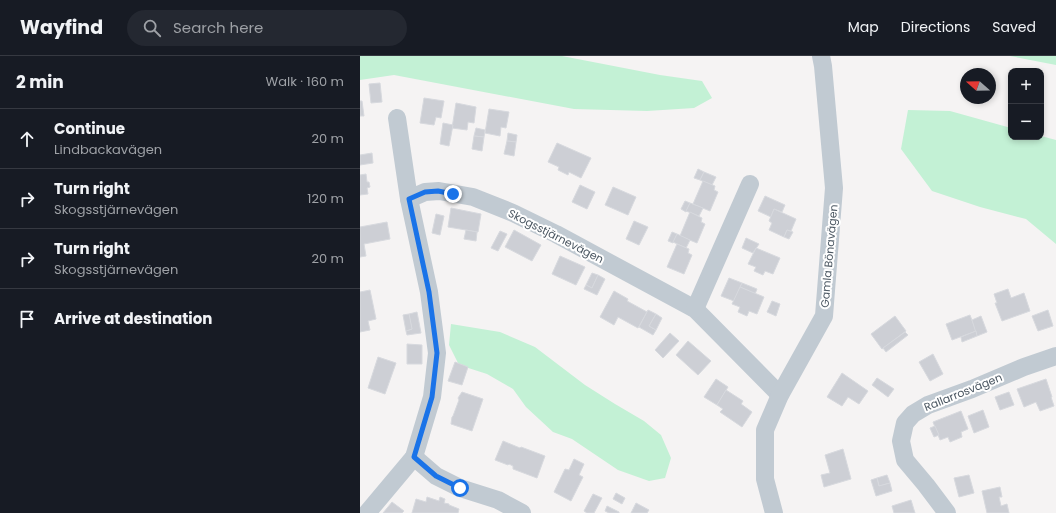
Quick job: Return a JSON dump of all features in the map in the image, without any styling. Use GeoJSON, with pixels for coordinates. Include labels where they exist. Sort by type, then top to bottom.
{"type":"FeatureCollection","features":[{"type":"Feature","properties":{"kind":"street","name":"Gamla Bönavägen"},"geometry":{"type":"LineString","coordinates":[[774,513],[765,479],[765,430],[780,395],[824,316],[834,188],[821,56]]}},
{"type":"Feature","properties":{"kind":"street"},"geometry":{"type":"LineString","coordinates":[[367,513],[414,457],[432,397],[437,353],[429,292],[409,199],[397,118]]}},
{"type":"Feature","properties":{"kind":"street"},"geometry":{"type":"LineString","coordinates":[[695,309],[750,184]]}},
{"type":"Feature","properties":{"kind":"street","name":"Skogsstjärnevägen"},"geometry":{"type":"LineString","coordinates":[[409,199],[425,192],[438,191],[473,197],[514,212],[577,245],[695,309],[780,395]]}},
{"type":"Feature","properties":{"kind":"street","name":"Rallarrosvägen"},"geometry":{"type":"LineString","coordinates":[[947,513],[926,484],[905,460],[901,441],[905,423],[913,414],[928,405],[1056,356]]}},
{"type":"Feature","properties":{"kind":"street"},"geometry":{"type":"LineString","coordinates":[[414,457],[436,476],[460,488],[498,500],[522,513]]}},
{"type":"Feature","properties":{"kind":"green space"},"geometry":{"type":"Polygon","coordinates":[[[360,56],[562,56],[660,75],[702,81],[712,98],[694,108],[647,111],[574,109],[394,75],[360,80],[360,56]]]}},
{"type":"Feature","properties":{"kind":"green space"},"geometry":{"type":"Polygon","coordinates":[[[1010,56],[1056,56],[1056,65],[1010,56]]]}},
{"type":"Feature","properties":{"kind":"green space"},"geometry":{"type":"Polygon","coordinates":[[[908,110],[950,111],[1008,127],[1008,140],[1044,140],[1044,137],[1056,140],[1056,244],[1026,219],[980,207],[932,191],[901,149],[908,110]]]}},
{"type":"Feature","properties":{"kind":"green space"},"geometry":{"type":"Polygon","coordinates":[[[451,324],[500,332],[535,347],[585,385],[644,421],[661,435],[671,458],[665,478],[649,481],[618,470],[572,439],[553,432],[526,407],[513,389],[487,374],[459,365],[449,345],[451,324]]]}},
{"type":"Feature","properties":{"kind":"building"},"geometry":{"type":"Polygon","coordinates":[[[380,83],[382,102],[371,103],[369,84],[380,83]]]}},
{"type":"Feature","properties":{"kind":"building"},"geometry":{"type":"Polygon","coordinates":[[[424,98],[444,101],[441,118],[436,117],[434,125],[420,123],[424,98]]]}},
{"type":"Feature","properties":{"kind":"building"},"geometry":{"type":"Polygon","coordinates":[[[360,101],[362,101],[364,116],[360,116],[360,101]]]}},
{"type":"Feature","properties":{"kind":"building"},"geometry":{"type":"Polygon","coordinates":[[[456,103],[476,107],[474,123],[468,122],[467,130],[452,128],[456,103]]]}},
{"type":"Feature","properties":{"kind":"building"},"geometry":{"type":"Polygon","coordinates":[[[489,109],[509,112],[506,128],[501,127],[500,136],[485,133],[489,109]]]}},
{"type":"Feature","properties":{"kind":"building"},"geometry":{"type":"Polygon","coordinates":[[[443,123],[453,125],[449,146],[440,144],[443,123]]]}},
{"type":"Feature","properties":{"kind":"building"},"geometry":{"type":"Polygon","coordinates":[[[476,128],[485,130],[484,137],[474,136],[476,128]]]}},
{"type":"Feature","properties":{"kind":"building"},"geometry":{"type":"Polygon","coordinates":[[[508,133],[517,135],[516,142],[507,141],[508,133]]]}},
{"type":"Feature","properties":{"kind":"building"},"geometry":{"type":"Polygon","coordinates":[[[474,136],[484,137],[482,151],[472,149],[474,136]]]}},
{"type":"Feature","properties":{"kind":"building"},"geometry":{"type":"Polygon","coordinates":[[[507,141],[516,142],[514,156],[504,154],[507,141]]]}},
{"type":"Feature","properties":{"kind":"building"},"geometry":{"type":"Polygon","coordinates":[[[557,143],[591,158],[581,178],[569,172],[568,175],[558,170],[559,167],[548,162],[557,143]]]}},
{"type":"Feature","properties":{"kind":"building"},"geometry":{"type":"Polygon","coordinates":[[[372,153],[373,163],[360,165],[360,155],[372,153]]]}},
{"type":"Feature","properties":{"kind":"building"},"geometry":{"type":"Polygon","coordinates":[[[698,169],[704,172],[700,180],[694,178],[698,169]]]}},
{"type":"Feature","properties":{"kind":"building"},"geometry":{"type":"Polygon","coordinates":[[[704,172],[716,177],[712,185],[700,180],[704,172]]]}},
{"type":"Feature","properties":{"kind":"building"},"geometry":{"type":"Polygon","coordinates":[[[366,174],[367,182],[369,182],[370,187],[367,188],[368,194],[360,195],[360,175],[366,174]]]}},
{"type":"Feature","properties":{"kind":"building"},"geometry":{"type":"Polygon","coordinates":[[[703,181],[715,186],[714,190],[718,192],[710,211],[693,204],[703,181]]]}},
{"type":"Feature","properties":{"kind":"building"},"geometry":{"type":"Polygon","coordinates":[[[580,185],[595,192],[587,209],[572,202],[580,185]]]}},
{"type":"Feature","properties":{"kind":"building"},"geometry":{"type":"Polygon","coordinates":[[[613,187],[636,197],[628,215],[605,205],[613,187]]]}},
{"type":"Feature","properties":{"kind":"building"},"geometry":{"type":"Polygon","coordinates":[[[765,196],[785,205],[782,212],[774,209],[771,217],[758,211],[765,196]]]}},
{"type":"Feature","properties":{"kind":"building"},"geometry":{"type":"Polygon","coordinates":[[[685,201],[690,203],[686,212],[681,209],[685,201]]]}},
{"type":"Feature","properties":{"kind":"building"},"geometry":{"type":"Polygon","coordinates":[[[690,203],[703,208],[699,216],[686,211],[690,203]]]}},
{"type":"Feature","properties":{"kind":"building"},"geometry":{"type":"Polygon","coordinates":[[[451,208],[481,214],[478,232],[448,227],[451,208]]]}},
{"type":"Feature","properties":{"kind":"building"},"geometry":{"type":"Polygon","coordinates":[[[774,209],[796,219],[791,231],[787,230],[784,237],[769,230],[772,223],[769,221],[774,209]]]}},
{"type":"Feature","properties":{"kind":"building"},"geometry":{"type":"Polygon","coordinates":[[[690,212],[702,218],[701,222],[705,224],[697,243],[680,236],[690,212]]]}},
{"type":"Feature","properties":{"kind":"building"},"geometry":{"type":"Polygon","coordinates":[[[436,214],[444,216],[440,235],[432,233],[436,214]]]}},
{"type":"Feature","properties":{"kind":"building"},"geometry":{"type":"Polygon","coordinates":[[[634,221],[648,227],[639,245],[626,239],[634,221]]]}},
{"type":"Feature","properties":{"kind":"building"},"geometry":{"type":"Polygon","coordinates":[[[387,222],[390,239],[364,244],[366,256],[360,257],[360,227],[387,222]]]}},
{"type":"Feature","properties":{"kind":"building"},"geometry":{"type":"Polygon","coordinates":[[[466,230],[477,232],[476,241],[464,239],[466,230]]]}},
{"type":"Feature","properties":{"kind":"building"},"geometry":{"type":"Polygon","coordinates":[[[514,230],[541,245],[532,261],[505,247],[514,230]]]}},
{"type":"Feature","properties":{"kind":"building"},"geometry":{"type":"Polygon","coordinates":[[[787,230],[793,232],[789,239],[784,237],[787,230]]]}},
{"type":"Feature","properties":{"kind":"building"},"geometry":{"type":"Polygon","coordinates":[[[500,231],[507,234],[498,251],[491,248],[500,231]]]}},
{"type":"Feature","properties":{"kind":"building"},"geometry":{"type":"Polygon","coordinates":[[[672,232],[677,234],[673,243],[668,241],[672,232]]]}},
{"type":"Feature","properties":{"kind":"building"},"geometry":{"type":"Polygon","coordinates":[[[677,234],[690,240],[686,248],[673,242],[677,234]]]}},
{"type":"Feature","properties":{"kind":"building"},"geometry":{"type":"Polygon","coordinates":[[[746,238],[759,244],[753,253],[742,248],[746,238]]]}},
{"type":"Feature","properties":{"kind":"building"},"geometry":{"type":"Polygon","coordinates":[[[677,244],[689,249],[688,253],[692,255],[684,274],[667,267],[677,244]]]}},
{"type":"Feature","properties":{"kind":"building"},"geometry":{"type":"Polygon","coordinates":[[[756,248],[780,258],[773,274],[765,271],[763,275],[754,271],[756,267],[748,264],[756,248]]]}},
{"type":"Feature","properties":{"kind":"building"},"geometry":{"type":"Polygon","coordinates":[[[560,256],[585,267],[576,285],[552,274],[560,256]]]}},
{"type":"Feature","properties":{"kind":"building"},"geometry":{"type":"Polygon","coordinates":[[[592,273],[598,275],[592,288],[586,285],[592,273]]]}},
{"type":"Feature","properties":{"kind":"building"},"geometry":{"type":"Polygon","coordinates":[[[598,275],[605,279],[597,295],[584,289],[586,285],[592,288],[598,275]]]}},
{"type":"Feature","properties":{"kind":"building"},"geometry":{"type":"Polygon","coordinates":[[[729,278],[742,283],[734,301],[721,296],[729,278]]]}},
{"type":"Feature","properties":{"kind":"building"},"geometry":{"type":"Polygon","coordinates":[[[742,283],[757,289],[755,294],[740,287],[742,283]]]}},
{"type":"Feature","properties":{"kind":"building"},"geometry":{"type":"Polygon","coordinates":[[[740,287],[764,297],[757,314],[749,311],[747,316],[738,312],[740,307],[732,304],[740,287]]]}},
{"type":"Feature","properties":{"kind":"building"},"geometry":{"type":"Polygon","coordinates":[[[1008,289],[1011,298],[1024,293],[1030,311],[1002,321],[995,303],[997,303],[994,294],[1008,289]]]}},
{"type":"Feature","properties":{"kind":"building"},"geometry":{"type":"Polygon","coordinates":[[[370,290],[376,319],[368,321],[370,330],[360,332],[360,292],[370,290]]]}},
{"type":"Feature","properties":{"kind":"building"},"geometry":{"type":"Polygon","coordinates":[[[614,291],[628,299],[627,301],[647,312],[638,328],[618,317],[614,325],[600,317],[614,291]]]}},
{"type":"Feature","properties":{"kind":"building"},"geometry":{"type":"Polygon","coordinates":[[[772,301],[780,304],[776,316],[767,312],[772,301]]]}},
{"type":"Feature","properties":{"kind":"building"},"geometry":{"type":"Polygon","coordinates":[[[648,310],[656,314],[649,326],[656,330],[653,335],[639,327],[648,310]]]}},
{"type":"Feature","properties":{"kind":"building"},"geometry":{"type":"Polygon","coordinates":[[[1048,310],[1053,326],[1038,331],[1032,316],[1048,310]]]}},
{"type":"Feature","properties":{"kind":"building"},"geometry":{"type":"Polygon","coordinates":[[[417,312],[421,333],[407,335],[406,331],[412,329],[409,314],[417,312]]]}},
{"type":"Feature","properties":{"kind":"building"},"geometry":{"type":"Polygon","coordinates":[[[409,314],[412,329],[406,331],[403,315],[409,314]]]}},
{"type":"Feature","properties":{"kind":"building"},"geometry":{"type":"Polygon","coordinates":[[[656,314],[662,318],[656,330],[649,326],[656,314]]]}},
{"type":"Feature","properties":{"kind":"building"},"geometry":{"type":"Polygon","coordinates":[[[970,315],[976,331],[952,340],[946,324],[970,315]]]}},
{"type":"Feature","properties":{"kind":"building"},"geometry":{"type":"Polygon","coordinates":[[[895,316],[906,331],[882,349],[871,334],[895,316]]]}},
{"type":"Feature","properties":{"kind":"building"},"geometry":{"type":"Polygon","coordinates":[[[981,316],[987,332],[977,336],[972,320],[981,316]]]}},
{"type":"Feature","properties":{"kind":"building"},"geometry":{"type":"Polygon","coordinates":[[[976,331],[977,336],[962,342],[961,337],[976,331]]]}},
{"type":"Feature","properties":{"kind":"building"},"geometry":{"type":"Polygon","coordinates":[[[905,332],[908,335],[886,352],[883,348],[905,332]]]}},
{"type":"Feature","properties":{"kind":"building"},"geometry":{"type":"Polygon","coordinates":[[[670,333],[679,341],[663,358],[655,350],[670,333]]]}},
{"type":"Feature","properties":{"kind":"building"},"geometry":{"type":"Polygon","coordinates":[[[688,341],[711,361],[698,375],[676,355],[688,341]]]}},
{"type":"Feature","properties":{"kind":"building"},"geometry":{"type":"Polygon","coordinates":[[[407,344],[422,345],[422,364],[407,364],[407,344]]]}},
{"type":"Feature","properties":{"kind":"building"},"geometry":{"type":"Polygon","coordinates":[[[933,354],[943,374],[930,381],[919,362],[933,354]]]}},
{"type":"Feature","properties":{"kind":"building"},"geometry":{"type":"Polygon","coordinates":[[[378,357],[396,363],[385,394],[368,388],[378,357]]]}},
{"type":"Feature","properties":{"kind":"building"},"geometry":{"type":"Polygon","coordinates":[[[455,362],[468,367],[462,385],[448,381],[455,362]]]}},
{"type":"Feature","properties":{"kind":"building"},"geometry":{"type":"Polygon","coordinates":[[[842,373],[868,391],[859,404],[848,397],[842,406],[827,397],[842,373]]]}},
{"type":"Feature","properties":{"kind":"building"},"geometry":{"type":"Polygon","coordinates":[[[877,378],[894,389],[888,397],[872,385],[877,378]]]}},
{"type":"Feature","properties":{"kind":"building"},"geometry":{"type":"Polygon","coordinates":[[[716,379],[728,387],[717,405],[704,397],[716,379]]]}},
{"type":"Feature","properties":{"kind":"building"},"geometry":{"type":"Polygon","coordinates":[[[1046,379],[1054,406],[1040,411],[1036,402],[1024,407],[1017,389],[1046,379]]]}},
{"type":"Feature","properties":{"kind":"building"},"geometry":{"type":"Polygon","coordinates":[[[726,390],[743,401],[741,404],[752,412],[742,427],[720,412],[723,409],[717,405],[726,390]]]}},
{"type":"Feature","properties":{"kind":"building"},"geometry":{"type":"Polygon","coordinates":[[[462,392],[483,399],[472,431],[451,424],[452,417],[459,400],[458,398],[462,392]]]}},
{"type":"Feature","properties":{"kind":"building"},"geometry":{"type":"Polygon","coordinates":[[[1009,392],[1014,405],[1000,410],[995,397],[1009,392]]]}},
{"type":"Feature","properties":{"kind":"building"},"geometry":{"type":"Polygon","coordinates":[[[983,410],[989,427],[974,433],[968,416],[983,410]]]}},
{"type":"Feature","properties":{"kind":"building"},"geometry":{"type":"Polygon","coordinates":[[[961,411],[968,429],[961,432],[962,437],[950,442],[948,437],[940,440],[933,422],[961,411]]]}},
{"type":"Feature","properties":{"kind":"building"},"geometry":{"type":"Polygon","coordinates":[[[935,426],[939,435],[934,437],[930,428],[935,426]]]}},
{"type":"Feature","properties":{"kind":"building"},"geometry":{"type":"Polygon","coordinates":[[[503,441],[545,456],[537,478],[513,469],[513,466],[509,464],[508,465],[495,460],[503,441]]]}},
{"type":"Feature","properties":{"kind":"building"},"geometry":{"type":"Polygon","coordinates":[[[843,449],[851,479],[824,487],[821,475],[830,473],[825,455],[843,449]]]}},
{"type":"Feature","properties":{"kind":"building"},"geometry":{"type":"Polygon","coordinates":[[[574,459],[584,464],[579,475],[583,477],[571,501],[554,492],[565,469],[569,470],[574,459]]]}},
{"type":"Feature","properties":{"kind":"building"},"geometry":{"type":"Polygon","coordinates":[[[887,475],[890,483],[879,486],[877,478],[887,475]]]}},
{"type":"Feature","properties":{"kind":"building"},"geometry":{"type":"Polygon","coordinates":[[[969,475],[974,493],[959,497],[954,478],[969,475]]]}},
{"type":"Feature","properties":{"kind":"building"},"geometry":{"type":"Polygon","coordinates":[[[877,478],[879,486],[890,483],[892,491],[876,496],[871,480],[877,478]]]}},
{"type":"Feature","properties":{"kind":"building"},"geometry":{"type":"Polygon","coordinates":[[[1000,487],[1002,497],[999,497],[1001,506],[1007,504],[1009,513],[987,513],[982,491],[1000,487]]]}},
{"type":"Feature","properties":{"kind":"building"},"geometry":{"type":"Polygon","coordinates":[[[616,493],[625,498],[622,504],[613,499],[616,493]]]}},
{"type":"Feature","properties":{"kind":"building"},"geometry":{"type":"Polygon","coordinates":[[[593,494],[602,498],[594,513],[587,513],[584,511],[593,494]]]}},
{"type":"Feature","properties":{"kind":"building"},"geometry":{"type":"Polygon","coordinates":[[[427,497],[439,501],[440,497],[445,499],[444,503],[459,509],[458,513],[412,513],[416,499],[426,502],[427,497]]]}},
{"type":"Feature","properties":{"kind":"building"},"geometry":{"type":"Polygon","coordinates":[[[911,500],[915,513],[894,513],[892,506],[911,500]]]}},
{"type":"Feature","properties":{"kind":"building"},"geometry":{"type":"Polygon","coordinates":[[[392,502],[404,511],[402,513],[383,513],[392,502]]]}},
{"type":"Feature","properties":{"kind":"building"},"geometry":{"type":"Polygon","coordinates":[[[636,503],[649,510],[647,513],[631,513],[636,503]]]}},
{"type":"Feature","properties":{"kind":"building"},"geometry":{"type":"Polygon","coordinates":[[[607,506],[619,513],[609,513],[605,511],[607,506]]]}},
{"type":"Feature","properties":{"kind":"route"},"geometry":{"type":"LineString","coordinates":[[453,194],[438,191],[425,192],[409,199],[429,292],[437,353],[432,397],[414,457],[436,476],[460,488]]}}]}
